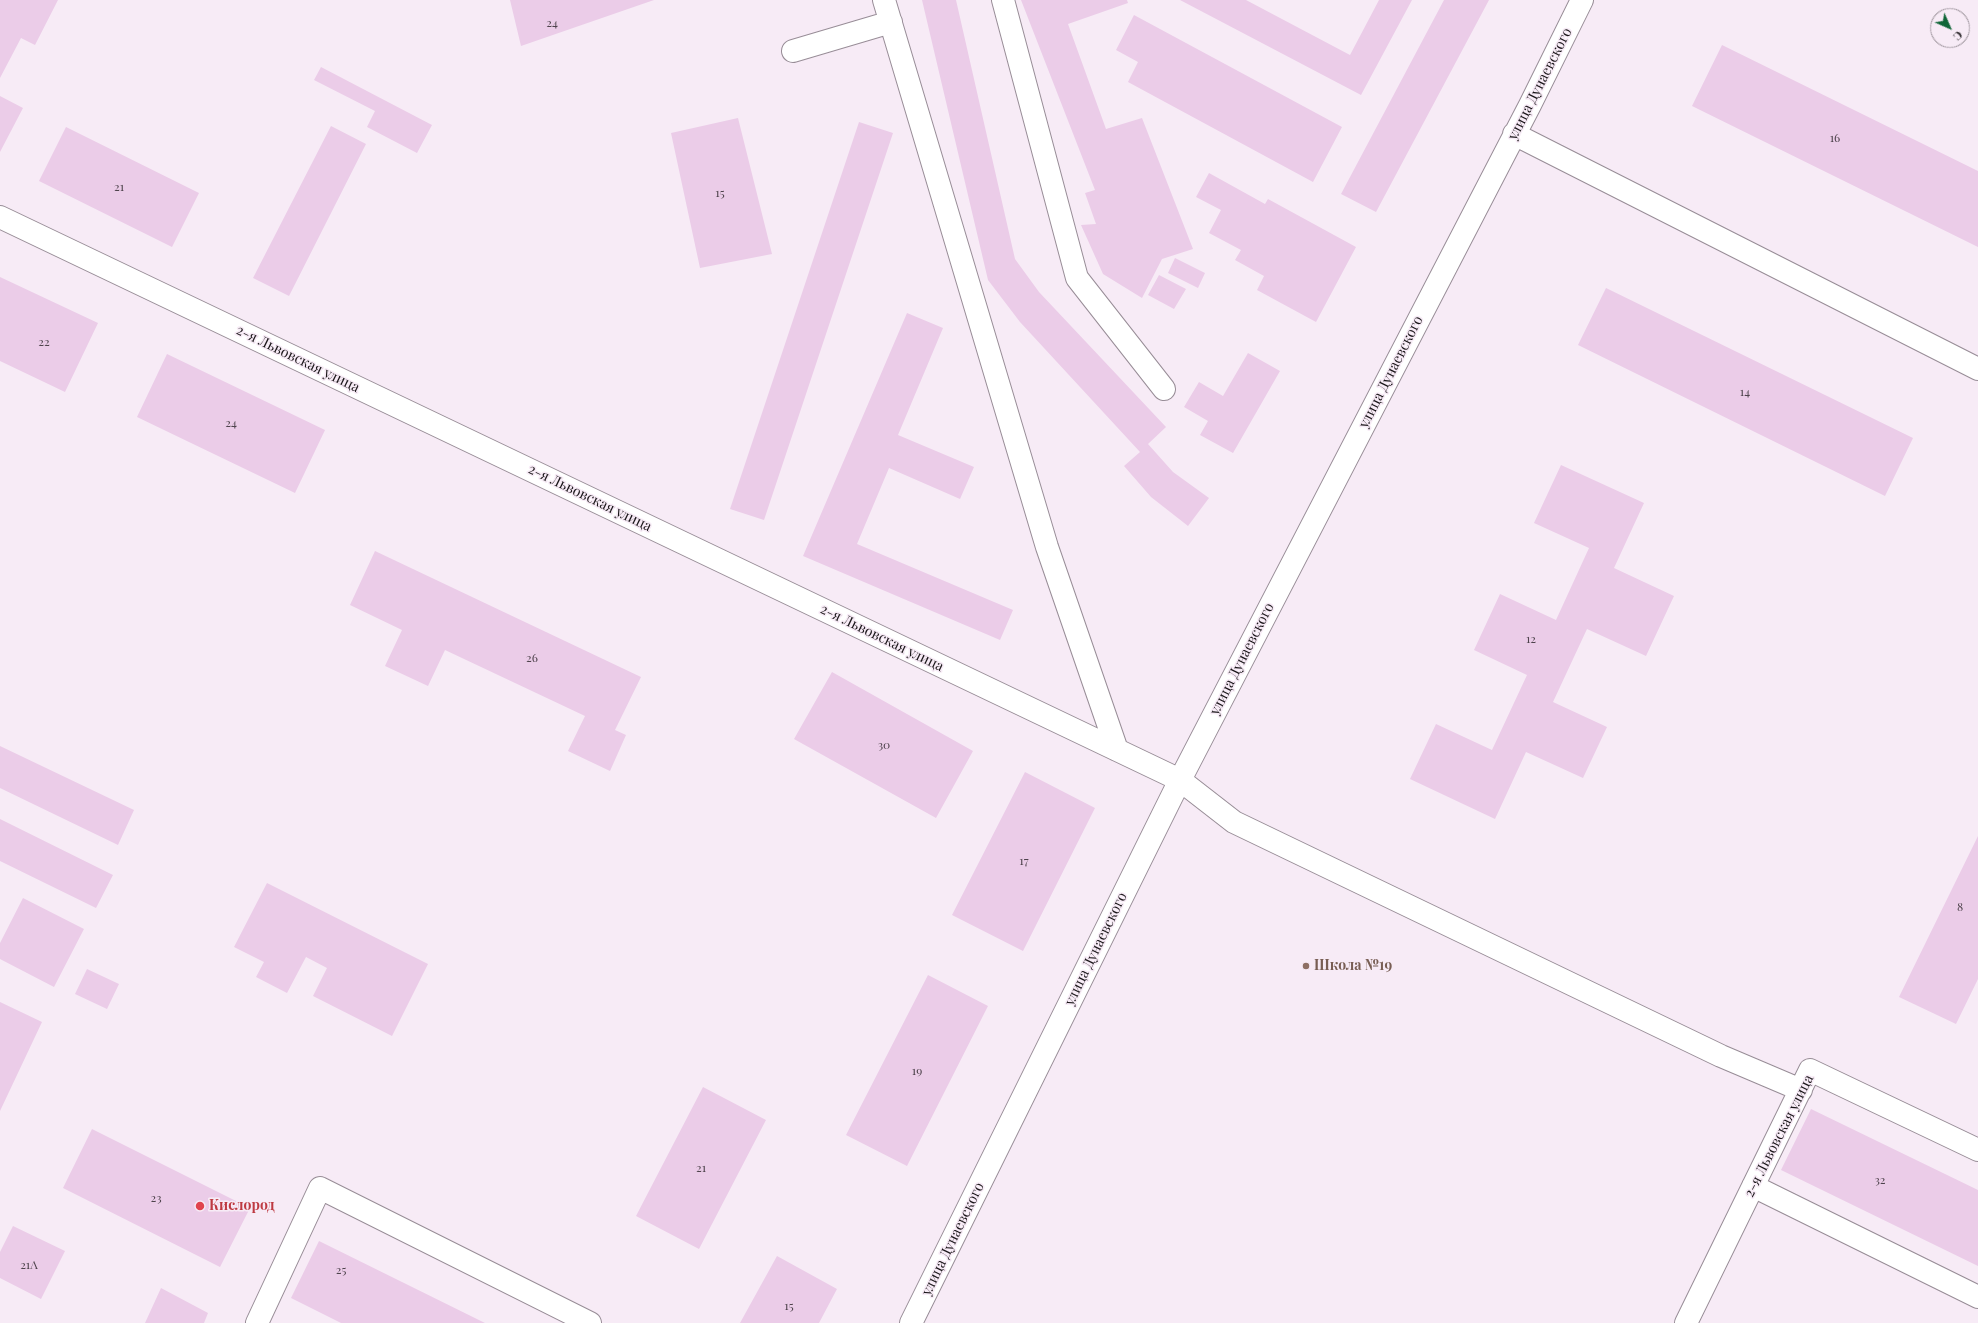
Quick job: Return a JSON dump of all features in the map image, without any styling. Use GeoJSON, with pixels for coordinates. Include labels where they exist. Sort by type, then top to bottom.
{"type":"FeatureCollection","features":[{"type":"Feature","properties":{"kind":"street"},"geometry":{"type":"LineString","coordinates":[[884,0],[1047,547],[1117,750]]}},
{"type":"Feature","properties":{"kind":"street"},"geometry":{"type":"LineString","coordinates":[[1003,0],[1077,278],[1164,390]]}},
{"type":"Feature","properties":{"kind":"street","name":"улица Дунаевского"},"geometry":{"type":"LineString","coordinates":[[911,1323],[1180,780],[1582,0]]}},
{"type":"Feature","properties":{"kind":"street"},"geometry":{"type":"LineString","coordinates":[[793,51],[891,22]]}},
{"type":"Feature","properties":{"kind":"street"},"geometry":{"type":"LineString","coordinates":[[1514,134],[1978,369]]}},
{"type":"Feature","properties":{"kind":"street","name":"2-я Львовская улица"},"geometry":{"type":"LineString","coordinates":[[0,217],[1180,780],[1234,822],[1721,1056],[1801,1090]]}},
{"type":"Feature","properties":{"kind":"street","name":"2-я Львовская улица"},"geometry":{"type":"LineString","coordinates":[[1690,1322],[1753,1186],[1810,1070],[1978,1150]]}},
{"type":"Feature","properties":{"kind":"street"},"geometry":{"type":"LineString","coordinates":[[1753,1186],[1978,1297]]}},
{"type":"Feature","properties":{"kind":"street"},"geometry":{"type":"LineString","coordinates":[[257,1323],[320,1188],[590,1323]]}},
{"type":"Feature","properties":{"kind":"building"},"geometry":{"type":"Polygon","coordinates":[[[0,0],[58,0],[35,45],[21,38],[0,78],[0,0]]]}},
{"type":"Feature","properties":{"kind":"building"},"geometry":{"type":"Polygon","coordinates":[[[510,0],[654,0],[521,46],[510,0]]]}},
{"type":"Feature","properties":{"kind":"building"},"geometry":{"type":"Polygon","coordinates":[[[922,0],[956,0],[1015,259],[1039,292],[1166,427],[1148,444],[1173,472],[1209,498],[1188,526],[1151,497],[1124,466],[1140,452],[1020,322],[988,280],[922,0]]]}},
{"type":"Feature","properties":{"kind":"building"},"geometry":{"type":"Polygon","coordinates":[[[1021,0],[1127,0],[1128,3],[1068,24],[1106,129],[1142,118],[1193,249],[1162,259],[1142,298],[1103,274],[1081,225],[1096,224],[1085,193],[1095,190],[1021,0]]]}},
{"type":"Feature","properties":{"kind":"building"},"geometry":{"type":"Polygon","coordinates":[[[1180,0],[1246,0],[1350,55],[1379,0],[1412,0],[1361,95],[1180,0]]]}},
{"type":"Feature","properties":{"kind":"building"},"geometry":{"type":"Polygon","coordinates":[[[1444,0],[1489,0],[1376,212],[1341,194],[1444,0]]]}},
{"type":"Feature","properties":{"kind":"building"},"geometry":{"type":"Polygon","coordinates":[[[1134,15],[1342,127],[1313,182],[1128,82],[1138,62],[1116,50],[1134,15]]]}},
{"type":"Feature","properties":{"kind":"building"},"geometry":{"type":"Polygon","coordinates":[[[1722,45],[1978,171],[1978,247],[1692,106],[1722,45]]]}},
{"type":"Feature","properties":{"kind":"building"},"geometry":{"type":"Polygon","coordinates":[[[321,67],[432,125],[417,153],[367,127],[375,111],[314,80],[321,67]]]}},
{"type":"Feature","properties":{"kind":"building"},"geometry":{"type":"Polygon","coordinates":[[[0,96],[23,108],[0,152],[0,96]]]}},
{"type":"Feature","properties":{"kind":"building"},"geometry":{"type":"Polygon","coordinates":[[[738,118],[772,254],[700,268],[671,133],[738,118]]]}},
{"type":"Feature","properties":{"kind":"building"},"geometry":{"type":"Polygon","coordinates":[[[859,122],[893,133],[764,520],[730,509],[859,122]]]}},
{"type":"Feature","properties":{"kind":"building"},"geometry":{"type":"Polygon","coordinates":[[[331,126],[366,144],[289,296],[253,278],[331,126]]]}},
{"type":"Feature","properties":{"kind":"building"},"geometry":{"type":"Polygon","coordinates":[[[66,127],[199,193],[172,247],[39,181],[66,127]]]}},
{"type":"Feature","properties":{"kind":"building"},"geometry":{"type":"Polygon","coordinates":[[[1209,173],[1265,204],[1268,199],[1356,247],[1316,322],[1257,290],[1264,276],[1235,260],[1241,250],[1209,233],[1221,210],[1196,197],[1209,173]]]}},
{"type":"Feature","properties":{"kind":"building"},"geometry":{"type":"Polygon","coordinates":[[[1175,258],[1205,273],[1198,288],[1168,273],[1175,258]]]}},
{"type":"Feature","properties":{"kind":"building"},"geometry":{"type":"Polygon","coordinates":[[[1159,275],[1186,289],[1174,309],[1148,295],[1159,275]]]}},
{"type":"Feature","properties":{"kind":"building"},"geometry":{"type":"Polygon","coordinates":[[[0,277],[98,323],[65,392],[0,361],[0,277]]]}},
{"type":"Feature","properties":{"kind":"building"},"geometry":{"type":"Polygon","coordinates":[[[1606,288],[1913,438],[1885,496],[1578,345],[1606,288]]]}},
{"type":"Feature","properties":{"kind":"building"},"geometry":{"type":"Polygon","coordinates":[[[907,313],[943,328],[898,435],[974,467],[960,499],[889,468],[857,544],[1013,610],[1000,640],[803,556],[907,313]]]}},
{"type":"Feature","properties":{"kind":"building"},"geometry":{"type":"Polygon","coordinates":[[[1248,353],[1280,371],[1233,453],[1200,435],[1208,421],[1184,407],[1199,382],[1223,396],[1248,353]]]}},
{"type":"Feature","properties":{"kind":"building"},"geometry":{"type":"Polygon","coordinates":[[[167,354],[325,430],[295,493],[137,417],[167,354]]]}},
{"type":"Feature","properties":{"kind":"building"},"geometry":{"type":"Polygon","coordinates":[[[1561,465],[1644,503],[1614,568],[1674,596],[1646,656],[1587,629],[1553,702],[1607,727],[1583,778],[1526,752],[1495,819],[1410,779],[1436,724],[1492,750],[1527,675],[1474,650],[1500,594],[1556,620],[1589,548],[1534,523],[1561,465]]]}},
{"type":"Feature","properties":{"kind":"building"},"geometry":{"type":"Polygon","coordinates":[[[375,551],[641,677],[615,730],[626,735],[610,771],[568,751],[585,716],[445,650],[428,686],[385,666],[402,630],[350,605],[375,551]]]}},
{"type":"Feature","properties":{"kind":"building"},"geometry":{"type":"Polygon","coordinates":[[[832,672],[973,751],[936,818],[794,739],[832,672]]]}},
{"type":"Feature","properties":{"kind":"building"},"geometry":{"type":"Polygon","coordinates":[[[0,746],[134,810],[118,845],[0,788],[0,746]]]}},
{"type":"Feature","properties":{"kind":"building"},"geometry":{"type":"Polygon","coordinates":[[[1025,772],[1095,808],[1023,951],[952,915],[1025,772]]]}},
{"type":"Feature","properties":{"kind":"building"},"geometry":{"type":"Polygon","coordinates":[[[0,819],[113,875],[96,908],[0,861],[0,819]]]}},
{"type":"Feature","properties":{"kind":"building"},"geometry":{"type":"Polygon","coordinates":[[[1978,836],[1978,979],[1956,1024],[1899,997],[1978,836]]]}},
{"type":"Feature","properties":{"kind":"building"},"geometry":{"type":"Polygon","coordinates":[[[267,883],[428,964],[392,1036],[313,996],[327,968],[306,957],[287,993],[256,977],[264,962],[234,947],[267,883]]]}},
{"type":"Feature","properties":{"kind":"building"},"geometry":{"type":"Polygon","coordinates":[[[23,898],[84,929],[54,987],[0,959],[0,943],[23,898]]]}},
{"type":"Feature","properties":{"kind":"building"},"geometry":{"type":"Polygon","coordinates":[[[87,969],[119,984],[107,1009],[75,994],[87,969]]]}},
{"type":"Feature","properties":{"kind":"building"},"geometry":{"type":"Polygon","coordinates":[[[928,975],[988,1006],[907,1166],[846,1135],[928,975]]]}},
{"type":"Feature","properties":{"kind":"building"},"geometry":{"type":"Polygon","coordinates":[[[0,1002],[42,1022],[0,1111],[0,1002]]]}},
{"type":"Feature","properties":{"kind":"building"},"geometry":{"type":"Polygon","coordinates":[[[703,1087],[766,1120],[699,1249],[636,1216],[703,1087]]]}},
{"type":"Feature","properties":{"kind":"building"},"geometry":{"type":"Polygon","coordinates":[[[1811,1109],[1978,1190],[1978,1266],[1781,1170],[1811,1109]]]}},
{"type":"Feature","properties":{"kind":"building"},"geometry":{"type":"Polygon","coordinates":[[[92,1129],[250,1208],[220,1267],[63,1188],[92,1129]]]}},
{"type":"Feature","properties":{"kind":"building"},"geometry":{"type":"Polygon","coordinates":[[[13,1226],[65,1251],[41,1299],[0,1278],[0,1252],[13,1226]]]}},
{"type":"Feature","properties":{"kind":"building"},"geometry":{"type":"Polygon","coordinates":[[[319,1241],[485,1323],[341,1323],[291,1298],[319,1241]]]}},
{"type":"Feature","properties":{"kind":"building"},"geometry":{"type":"Polygon","coordinates":[[[777,1256],[837,1289],[819,1323],[740,1323],[777,1256]]]}},
{"type":"Feature","properties":{"kind":"building"},"geometry":{"type":"Polygon","coordinates":[[[161,1288],[208,1313],[204,1323],[145,1323],[161,1288]]]}},
{"type":"Feature","properties":{"kind":"place","name":"Школа №19"},"geometry":{"type":"Point","coordinates":[1306,966]}},
{"type":"Feature","properties":{"kind":"place","name":"Кислород"},"geometry":{"type":"Point","coordinates":[200,1206]}}]}
